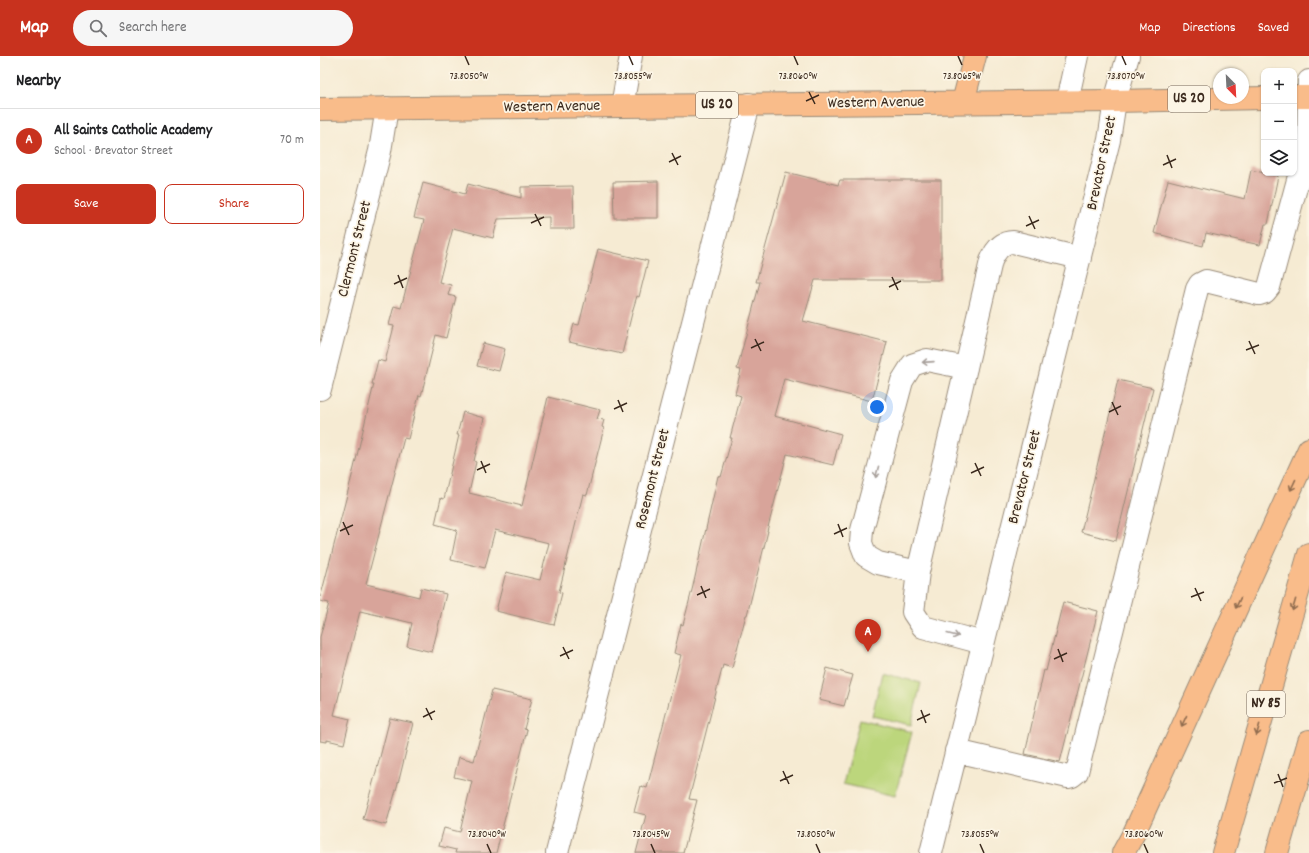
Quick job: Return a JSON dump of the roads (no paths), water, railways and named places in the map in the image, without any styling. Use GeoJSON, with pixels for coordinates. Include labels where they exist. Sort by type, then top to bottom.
{"type":"FeatureCollection","features":[{"type":"Feature","properties":{"kind":"main road"},"geometry":{"type":"LineString","coordinates":[[963,102],[974,56]]}},
{"type":"Feature","properties":{"kind":"main road","name":"Western Avenue"},"geometry":{"type":"LineString","coordinates":[[320,109],[1115,101],[1261,98]]}},
{"type":"Feature","properties":{"kind":"main road"},"geometry":{"type":"LineString","coordinates":[[1123,853],[1135,831],[1171,749],[1309,449]]}},
{"type":"Feature","properties":{"kind":"main road","name":"NY 85"},"geometry":{"type":"LineString","coordinates":[[1223,853],[1309,554]]}},
{"type":"Feature","properties":{"kind":"main road"},"geometry":{"type":"LineString","coordinates":[[1277,853],[1309,741]]}},
{"type":"Feature","properties":{"kind":"main road"},"geometry":{"type":"LineString","coordinates":[[1285,853],[1309,748]]}},
{"type":"Feature","properties":{"kind":"street"},"geometry":{"type":"LineString","coordinates":[[622,106],[631,56]]}},
{"type":"Feature","properties":{"kind":"street"},"geometry":{"type":"LineString","coordinates":[[1067,101],[1077,56]]}},
{"type":"Feature","properties":{"kind":"street","name":"Brevator Street"},"geometry":{"type":"LineString","coordinates":[[931,853],[1080,258],[1109,140],[1115,101],[1128,56]]}},
{"type":"Feature","properties":{"kind":"street"},"geometry":{"type":"LineString","coordinates":[[956,751],[1068,777],[1078,772],[1197,289],[1200,284],[1206,281],[1259,294],[1265,292],[1269,287],[1308,143],[1305,93]]}},
{"type":"Feature","properties":{"kind":"street","name":"Rosemont Street"},"geometry":{"type":"LineString","coordinates":[[557,853],[749,104]]}},
{"type":"Feature","properties":{"kind":"street","name":"Clermont Street"},"geometry":{"type":"LineString","coordinates":[[320,389],[380,151],[386,108]]}},
{"type":"Feature","properties":{"kind":"street"},"geometry":{"type":"LineString","coordinates":[[984,643],[923,628],[913,612],[918,572],[990,261],[994,252],[1006,242],[1013,242],[1080,258]]}},
{"type":"Feature","properties":{"kind":"street"},"geometry":{"type":"LineString","coordinates":[[918,572],[878,563],[866,556],[861,543],[862,530],[902,381],[912,365],[927,360],[966,368]]}},
{"type":"Feature","properties":{"kind":"place","name":"All Saints Catholic Academy"},"geometry":{"type":"Point","coordinates":[868,652]}}]}
